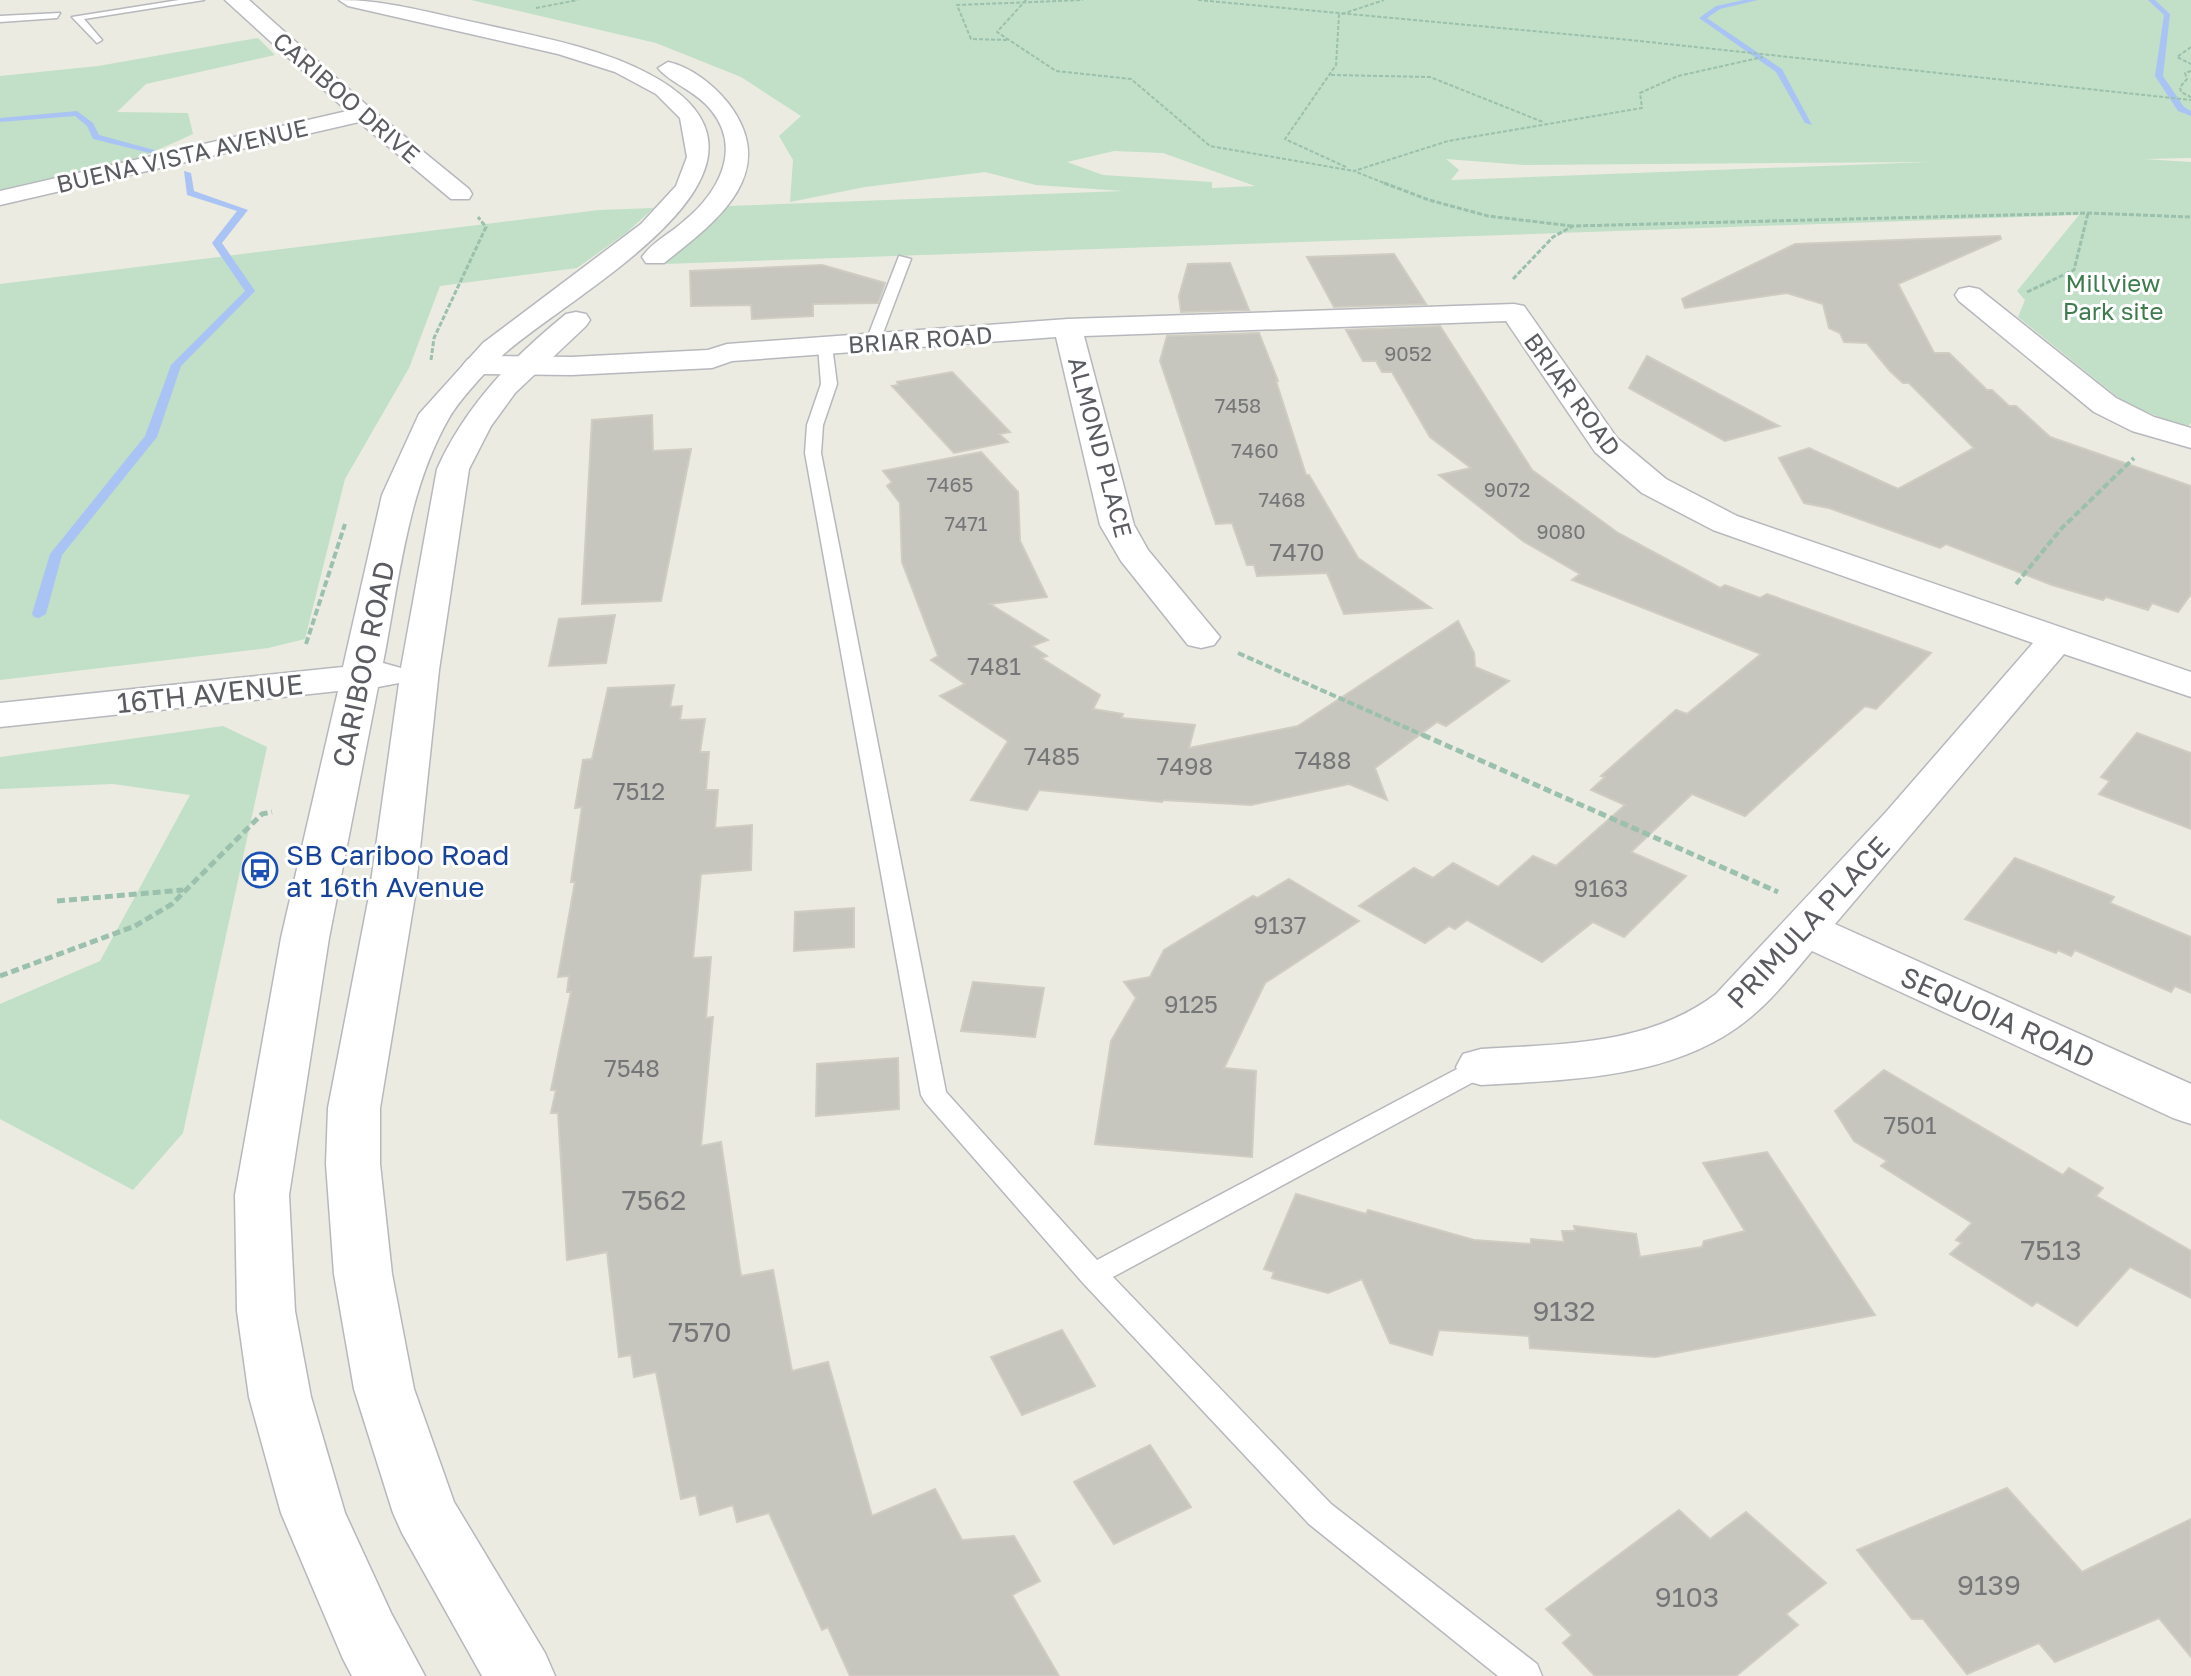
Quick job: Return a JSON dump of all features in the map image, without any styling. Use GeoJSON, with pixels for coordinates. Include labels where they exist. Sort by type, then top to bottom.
{"type":"FeatureCollection","features":[{"type":"Feature","properties":{"kind":"street","name":"CARIBOO DRIVE"},"geometry":{"type":"LineString","coordinates":[[234,0],[363,114],[460,194]]}},
{"type":"Feature","properties":{"kind":"street","name":"CARIBOO ROAD"},"geometry":{"type":"LineString","coordinates":[[348,0],[564,49],[643,77],[677,101],[695,127],[699,157],[695,172],[673,205],[650,229],[486,357],[435,414],[399,495],[305,938],[262,1195],[266,1311],[280,1397],[313,1513],[367,1636],[390,1676]]}},
{"type":"Feature","properties":{"kind":"street"},"geometry":{"type":"LineString","coordinates":[[411,0],[567,36],[640,57],[699,86],[723,107],[738,136],[738,152],[729,187],[697,224],[634,273]]}},
{"type":"Feature","properties":{"kind":"street","name":"BUENA VISTA AVENUE"},"geometry":{"type":"LineString","coordinates":[[0,198],[363,114]]}},
{"type":"Feature","properties":{"kind":"street"},"geometry":{"type":"LineString","coordinates":[[1969,295],[2105,405],[2143,424],[2191,438]]}},
{"type":"Feature","properties":{"kind":"street","name":"CARIBOO ROAD"},"geometry":{"type":"LineString","coordinates":[[520,1676],[425,1513],[384,1389],[363,1274],[353,1164],[354,1108],[392,896],[420,670],[453,469],[465,439],[491,400],[532,358],[598,302]]}},
{"type":"Feature","properties":{"kind":"street","name":"BRIAR ROAD"},"geometry":{"type":"LineString","coordinates":[[486,357],[712,359],[727,353],[1068,328],[1514,312],[1606,445],[1654,486],[1725,523],[2191,685]]}},
{"type":"Feature","properties":{"kind":"street","name":"ALMOND PLACE"},"geometry":{"type":"LineString","coordinates":[[1068,328],[1117,525],[1133,554],[1201,637]]}},
{"type":"Feature","properties":{"kind":"street","name":"PRIMULA PLACE"},"geometry":{"type":"LineString","coordinates":[[1481,1067],[1566,1062],[1625,1053],[1680,1037],[1727,1011],[1794,912],[2056,639]]}},
{"type":"Feature","properties":{"kind":"street","name":"16TH AVENUE"},"geometry":{"type":"LineString","coordinates":[[0,715],[420,670]]}},
{"type":"Feature","properties":{"kind":"street","name":"SEQUOIA ROAD"},"geometry":{"type":"LineString","coordinates":[[1794,912],[2191,1105]]}},
{"type":"Feature","properties":{"kind":"lane"},"geometry":{"type":"LineString","coordinates":[[46,0],[57,15]]}},
{"type":"Feature","properties":{"kind":"lane"},"geometry":{"type":"LineString","coordinates":[[0,19],[57,15],[77,17],[199,0]]}},
{"type":"Feature","properties":{"kind":"lane"},"geometry":{"type":"LineString","coordinates":[[77,17],[97,40]]}},
{"type":"Feature","properties":{"kind":"lane"},"geometry":{"type":"LineString","coordinates":[[873,341],[904,259]]}},
{"type":"Feature","properties":{"kind":"lane"},"geometry":{"type":"LineString","coordinates":[[825,346],[829,384],[815,425],[813,453],[934,1095],[1093,1275],[1320,1514],[1525,1676]]}},
{"type":"Feature","properties":{"kind":"lane"},"geometry":{"type":"LineString","coordinates":[[1093,1275],[1481,1067]]}},
{"type":"Feature","properties":{"kind":"path"},"geometry":{"type":"LineString","coordinates":[[1009,40],[971,39],[957,5],[1083,0]]}},
{"type":"Feature","properties":{"kind":"path"},"geometry":{"type":"LineString","coordinates":[[1198,0],[2191,98]]}},
{"type":"Feature","properties":{"kind":"path"},"geometry":{"type":"LineString","coordinates":[[1339,15],[1384,0]]}},
{"type":"Feature","properties":{"kind":"path"},"geometry":{"type":"LineString","coordinates":[[1024,2],[997,32],[1056,71],[1131,79],[1210,146],[1354,171],[1448,141],[1597,113],[1642,108],[1640,93],[1678,76],[1769,56]]}},
{"type":"Feature","properties":{"kind":"path"},"geometry":{"type":"LineString","coordinates":[[1339,15],[1336,65],[1285,139],[1354,171],[1429,200],[1488,216],[1573,226],[2088,213],[2191,217]]}},
{"type":"Feature","properties":{"kind":"path"},"geometry":{"type":"LineString","coordinates":[[2191,47],[2177,57],[2191,64]]}},
{"type":"Feature","properties":{"kind":"path"},"geometry":{"type":"LineString","coordinates":[[2191,71],[2185,73],[2187,79],[2180,87],[2181,92],[2191,98]]}},
{"type":"Feature","properties":{"kind":"path"},"geometry":{"type":"LineString","coordinates":[[1330,75],[1430,77],[1543,122]]}},
{"type":"Feature","properties":{"kind":"path"},"geometry":{"type":"LineString","coordinates":[[429,369],[434,338],[486,227],[460,194]]}},
{"type":"Feature","properties":{"kind":"path"},"geometry":{"type":"LineString","coordinates":[[2023,294],[2074,270],[2088,213]]}},
{"type":"Feature","properties":{"kind":"path"},"geometry":{"type":"LineString","coordinates":[[1512,280],[1553,237],[1573,226]]}},
{"type":"Feature","properties":{"kind":"path"},"geometry":{"type":"LineString","coordinates":[[2021,577],[2061,529],[2131,461]]}},
{"type":"Feature","properties":{"kind":"path"},"geometry":{"type":"LineString","coordinates":[[1201,637],[1477,756],[1794,912]]}},
{"type":"Feature","properties":{"kind":"path"},"geometry":{"type":"LineString","coordinates":[[0,976],[135,926],[172,904],[262,814],[272,812]]}},
{"type":"Feature","properties":{"kind":"path"},"geometry":{"type":"LineString","coordinates":[[57,901],[185,890]]}},
{"type":"Feature","properties":{"kind":"green space","name":"Millview Park site"},"geometry":{"type":"Polygon","coordinates":[[[471,0],[2191,0],[2191,158],[2144,159],[2191,162],[2191,423],[2186,428],[2125,403],[2018,317],[2025,300],[2017,291],[2079,215],[664,264],[719,218],[728,206],[1123,191],[1036,185],[985,172],[865,187],[790,202],[793,160],[779,136],[801,116],[741,77],[656,43],[471,0]],[[1114,151],[1067,162],[1103,175],[1212,182],[1212,188],[1255,186],[1163,153],[1114,151]],[[1446,159],[1459,170],[1451,180],[1928,162],[1524,165],[1446,159]]]}},
{"type":"Feature","properties":{"kind":"green space"},"geometry":{"type":"Polygon","coordinates":[[[258,38],[275,55],[146,84],[117,112],[188,113],[193,134],[140,158],[0,190],[0,76],[98,66],[258,38]]]}},
{"type":"Feature","properties":{"kind":"green space"},"geometry":{"type":"Polygon","coordinates":[[[654,208],[626,233],[577,268],[440,286],[409,368],[345,479],[305,639],[268,648],[0,680],[0,284],[599,210],[654,208]]]}},
{"type":"Feature","properties":{"kind":"green space"},"geometry":{"type":"Polygon","coordinates":[[[223,726],[267,747],[183,1133],[133,1190],[0,1119],[0,1004],[100,961],[190,795],[113,784],[0,789],[0,757],[223,726]]]}},
{"type":"Feature","properties":{"kind":"building"},"geometry":{"type":"Polygon","coordinates":[[[2000,236],[2001,239],[1898,284],[1934,353],[1949,353],[1987,390],[1992,390],[2009,406],[2016,406],[2050,437],[2191,486],[2191,594],[2178,612],[2152,603],[2148,610],[2106,597],[2103,600],[2052,585],[1946,544],[1940,548],[1829,508],[1804,503],[1779,458],[1809,448],[1898,489],[1974,448],[1909,383],[1903,383],[1890,371],[1867,343],[1844,342],[1840,333],[1829,328],[1823,304],[1787,293],[1685,308],[1682,299],[1795,244],[2000,236]]]}},
{"type":"Feature","properties":{"kind":"building"},"geometry":{"type":"Polygon","coordinates":[[[1394,254],[1426,304],[1334,307],[1307,257],[1394,254]]]}},
{"type":"Feature","properties":{"kind":"building"},"geometry":{"type":"Polygon","coordinates":[[[1230,263],[1249,310],[1181,312],[1179,296],[1188,264],[1230,263]]]}},
{"type":"Feature","properties":{"kind":"building"},"geometry":{"type":"Polygon","coordinates":[[[822,265],[885,283],[878,303],[813,304],[813,316],[752,319],[751,305],[691,306],[690,271],[822,265]]]}},
{"type":"Feature","properties":{"kind":"building"},"geometry":{"type":"Polygon","coordinates":[[[1440,326],[1532,470],[1618,533],[1720,588],[1725,585],[1760,598],[1767,594],[1931,653],[1876,709],[1865,706],[1745,816],[1692,794],[1631,852],[1686,876],[1624,937],[1593,922],[1542,962],[1467,920],[1455,929],[1449,926],[1425,943],[1359,906],[1414,868],[1433,878],[1453,863],[1498,887],[1533,856],[1556,866],[1625,805],[1591,790],[1605,777],[1601,776],[1676,710],[1687,714],[1761,654],[1572,580],[1580,574],[1523,541],[1439,475],[1471,468],[1430,437],[1392,372],[1382,372],[1376,361],[1363,361],[1346,330],[1440,326]]]}},
{"type":"Feature","properties":{"kind":"building"},"geometry":{"type":"Polygon","coordinates":[[[1259,333],[1278,381],[1306,475],[1309,475],[1358,558],[1431,608],[1344,614],[1327,573],[1257,576],[1254,565],[1247,565],[1232,523],[1216,524],[1160,361],[1167,336],[1259,333]]]}},
{"type":"Feature","properties":{"kind":"building"},"geometry":{"type":"Polygon","coordinates":[[[1647,356],[1779,426],[1725,441],[1629,388],[1647,356]]]}},
{"type":"Feature","properties":{"kind":"building"},"geometry":{"type":"Polygon","coordinates":[[[952,372],[1010,432],[999,434],[1008,442],[954,453],[892,386],[899,385],[897,382],[952,372]]]}},
{"type":"Feature","properties":{"kind":"building"},"geometry":{"type":"Polygon","coordinates":[[[652,415],[653,451],[691,449],[661,601],[582,604],[592,420],[652,415]]]}},
{"type":"Feature","properties":{"kind":"building"},"geometry":{"type":"Polygon","coordinates":[[[981,452],[1018,492],[1020,541],[1047,597],[990,604],[1048,640],[1032,646],[1047,656],[1041,658],[1100,695],[1093,709],[1123,714],[1121,718],[1195,725],[1189,748],[1298,726],[1458,621],[1474,653],[1475,667],[1509,681],[1446,726],[1437,722],[1375,768],[1387,800],[1349,784],[1251,805],[1162,802],[1039,790],[1027,810],[971,800],[1008,741],[940,696],[965,684],[931,660],[938,656],[902,562],[900,503],[887,486],[892,482],[883,471],[981,452]]]}},
{"type":"Feature","properties":{"kind":"building"},"geometry":{"type":"Polygon","coordinates":[[[615,615],[606,663],[549,666],[559,619],[615,615]]]}},
{"type":"Feature","properties":{"kind":"building"},"geometry":{"type":"Polygon","coordinates":[[[674,685],[670,707],[682,706],[680,720],[705,719],[700,752],[709,752],[706,790],[718,790],[715,828],[752,825],[751,870],[701,874],[693,958],[711,957],[706,1018],[713,1017],[701,1146],[721,1142],[741,1276],[773,1270],[792,1371],[828,1362],[872,1516],[935,1489],[962,1540],[1014,1536],[1040,1581],[1012,1595],[1059,1676],[850,1676],[828,1627],[822,1630],[769,1513],[737,1522],[733,1505],[700,1515],[696,1495],[681,1499],[656,1372],[634,1377],[631,1355],[619,1357],[607,1252],[567,1260],[558,1113],[551,1113],[556,1090],[551,1090],[571,992],[567,992],[569,976],[558,977],[575,882],[571,882],[582,807],[575,808],[583,760],[592,759],[608,688],[674,685]]]}},
{"type":"Feature","properties":{"kind":"building"},"geometry":{"type":"Polygon","coordinates":[[[2137,733],[2191,753],[2191,829],[2099,794],[2110,781],[2101,777],[2137,733]]]}},
{"type":"Feature","properties":{"kind":"building"},"geometry":{"type":"Polygon","coordinates":[[[2015,858],[2114,897],[2110,903],[2191,937],[2191,993],[2175,986],[2171,992],[2075,950],[2071,956],[2058,950],[2056,953],[1965,919],[2015,858]]]}},
{"type":"Feature","properties":{"kind":"building"},"geometry":{"type":"Polygon","coordinates":[[[1289,879],[1359,921],[1265,983],[1224,1068],[1256,1071],[1252,1157],[1095,1144],[1111,1041],[1136,998],[1124,982],[1150,977],[1164,950],[1253,896],[1257,898],[1289,879]]]}},
{"type":"Feature","properties":{"kind":"building"},"geometry":{"type":"Polygon","coordinates":[[[854,908],[854,947],[794,951],[795,912],[854,908]]]}},
{"type":"Feature","properties":{"kind":"building"},"geometry":{"type":"Polygon","coordinates":[[[973,982],[1044,988],[1035,1037],[961,1031],[973,982]]]}},
{"type":"Feature","properties":{"kind":"building"},"geometry":{"type":"Polygon","coordinates":[[[898,1058],[899,1109],[816,1116],[817,1064],[898,1058]]]}},
{"type":"Feature","properties":{"kind":"building"},"geometry":{"type":"Polygon","coordinates":[[[1884,1070],[2063,1175],[2069,1168],[2103,1188],[2096,1196],[2191,1251],[2191,1298],[2130,1267],[2077,1326],[2037,1302],[2032,1306],[1950,1254],[1962,1243],[1956,1240],[1972,1223],[1881,1166],[1887,1161],[1854,1141],[1835,1111],[1884,1070]]]}},
{"type":"Feature","properties":{"kind":"building"},"geometry":{"type":"Polygon","coordinates":[[[1767,1152],[1875,1315],[1655,1357],[1530,1348],[1529,1336],[1439,1330],[1432,1355],[1390,1343],[1362,1279],[1328,1293],[1272,1278],[1274,1272],[1264,1269],[1296,1194],[1366,1214],[1368,1210],[1474,1240],[1531,1244],[1531,1239],[1564,1242],[1562,1231],[1575,1231],[1574,1226],[1636,1234],[1640,1257],[1702,1247],[1704,1241],[1745,1231],[1703,1163],[1767,1152]]]}},
{"type":"Feature","properties":{"kind":"building"},"geometry":{"type":"Polygon","coordinates":[[[1062,1330],[1095,1386],[1022,1415],[991,1357],[1062,1330]]]}},
{"type":"Feature","properties":{"kind":"building"},"geometry":{"type":"Polygon","coordinates":[[[1150,1445],[1191,1507],[1114,1544],[1074,1482],[1150,1445]]]}},
{"type":"Feature","properties":{"kind":"building"},"geometry":{"type":"Polygon","coordinates":[[[2007,1488],[2082,1572],[2191,1519],[2191,1657],[2159,1618],[2055,1662],[2039,1643],[1967,1674],[1923,1619],[1912,1619],[1857,1550],[2007,1488]]]}},
{"type":"Feature","properties":{"kind":"building"},"geometry":{"type":"Polygon","coordinates":[[[1679,1510],[1710,1539],[1746,1512],[1826,1583],[1786,1614],[1798,1625],[1736,1676],[1595,1676],[1563,1643],[1572,1635],[1546,1609],[1679,1510]]]}},
{"type":"Feature","properties":{"kind":"waterway"},"geometry":{"type":"LineString","coordinates":[[1755,0],[1718,7],[1702,18],[1779,71],[1809,123]]}},
{"type":"Feature","properties":{"kind":"waterway"},"geometry":{"type":"LineString","coordinates":[[2151,0],[2167,14],[2159,76],[2181,109],[2191,114]]}},
{"type":"Feature","properties":{"kind":"waterway"},"geometry":{"type":"LineString","coordinates":[[0,120],[77,113],[90,125],[96,137],[154,151]]}},
{"type":"Feature","properties":{"kind":"waterway"},"geometry":{"type":"LineString","coordinates":[[39,614],[56,554],[151,437],[176,365],[250,291],[217,243],[243,210],[190,193],[187,173]]}},
{"type":"Feature","properties":{"kind":"place","name":"SB Cariboo Road at 16th Avenue"},"geometry":{"type":"Point","coordinates":[260,870]}}]}
